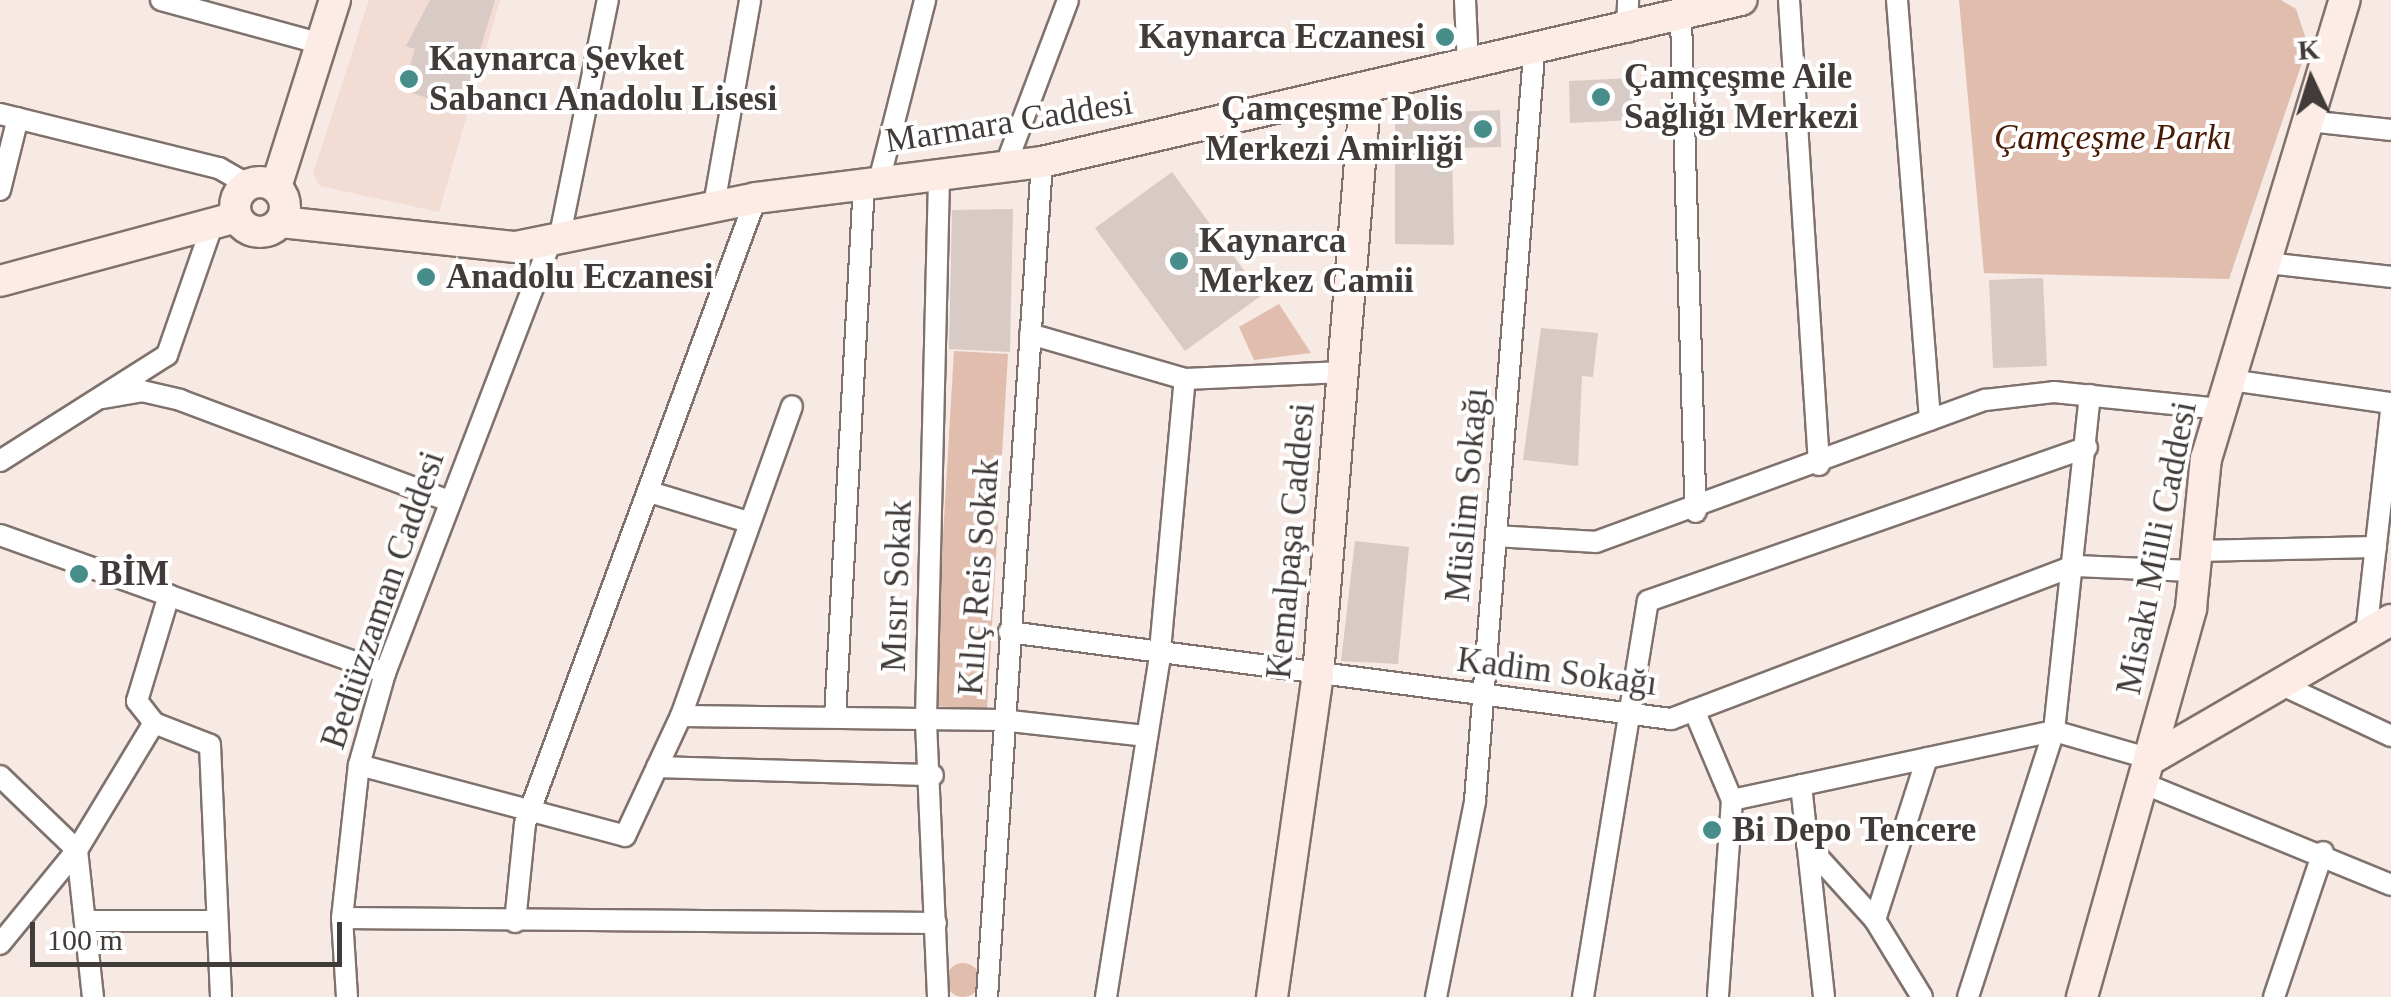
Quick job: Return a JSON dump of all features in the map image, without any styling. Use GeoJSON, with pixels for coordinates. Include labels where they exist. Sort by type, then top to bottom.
{"type":"FeatureCollection","features":[{"type":"Feature","properties":{"kind":"street"},"geometry":{"type":"LineString","coordinates":[[160,0],[322,44]]}},
{"type":"Feature","properties":{"kind":"street"},"geometry":{"type":"LineString","coordinates":[[0,460],[167,356],[225,220],[262,186],[322,44],[335,0]]}},
{"type":"Feature","properties":{"kind":"street","name":"Bediüzzaman Caddesi"},"geometry":{"type":"LineString","coordinates":[[347,997],[342,918],[359,765],[385,673],[449,501],[556,237],[608,0]]}},
{"type":"Feature","properties":{"kind":"street"},"geometry":{"type":"LineString","coordinates":[[714,205],[750,0]]}},
{"type":"Feature","properties":{"kind":"street"},"geometry":{"type":"LineString","coordinates":[[835,717],[872,182],[925,0]]}},
{"type":"Feature","properties":{"kind":"street"},"geometry":{"type":"LineString","coordinates":[[1464,0],[1468,66]]}},
{"type":"Feature","properties":{"kind":"street"},"geometry":{"type":"LineString","coordinates":[[1628,0],[1628,32]]}},
{"type":"Feature","properties":{"kind":"street","name":"Marmara Caddesi"},"geometry":{"type":"LineString","coordinates":[[225,220],[254,232],[281,222],[494,248],[756,198],[1042,162],[1534,54],[1741,0]]}},
{"type":"Feature","properties":{"kind":"street"},"geometry":{"type":"LineString","coordinates":[[1788,0],[1818,465]]}},
{"type":"Feature","properties":{"kind":"street"},"geometry":{"type":"LineString","coordinates":[[1896,0],[1930,420]]}},
{"type":"Feature","properties":{"kind":"street"},"geometry":{"type":"LineString","coordinates":[[1005,167],[1071,1]]}},
{"type":"Feature","properties":{"kind":"street","name":"Misakı Milli Caddesi"},"geometry":{"type":"LineString","coordinates":[[2082,997],[2148,771],[2222,410],[2308,121],[2339,2]]}},
{"type":"Feature","properties":{"kind":"street"},"geometry":{"type":"LineString","coordinates":[[1680,19],[1696,512]]}},
{"type":"Feature","properties":{"kind":"street","name":"Müslim Sokağı"},"geometry":{"type":"LineString","coordinates":[[1436,997],[1475,801],[1534,54]]}},
{"type":"Feature","properties":{"kind":"street","name":"Kemalpaşa Caddesi"},"geometry":{"type":"LineString","coordinates":[[1272,997],[1318,675],[1366,90]]}},
{"type":"Feature","properties":{"kind":"street"},"geometry":{"type":"LineString","coordinates":[[0,190],[9,116],[219,168],[262,186],[281,222]]}},
{"type":"Feature","properties":{"kind":"street"},"geometry":{"type":"LineString","coordinates":[[2308,121],[2391,130]]}},
{"type":"Feature","properties":{"kind":"street","name":"Kılıç Reis Sokak"},"geometry":{"type":"LineString","coordinates":[[987,997],[1001,720],[1042,162]]}},
{"type":"Feature","properties":{"kind":"street","name":"Mısır Sokak"},"geometry":{"type":"LineString","coordinates":[[938,997],[933,775],[926,718],[939,177]]}},
{"type":"Feature","properties":{"kind":"street"},"geometry":{"type":"LineString","coordinates":[[515,922],[524,824],[536,812],[756,198]]}},
{"type":"Feature","properties":{"kind":"street"},"geometry":{"type":"LineString","coordinates":[[0,281],[225,220]]}},
{"type":"Feature","properties":{"kind":"street"},"geometry":{"type":"LineString","coordinates":[[2267,263],[2391,277]]}},
{"type":"Feature","properties":{"kind":"street"},"geometry":{"type":"LineString","coordinates":[[1030,334],[1185,379],[1343,372]]}},
{"type":"Feature","properties":{"kind":"street"},"geometry":{"type":"LineString","coordinates":[[167,356],[180,400]]}},
{"type":"Feature","properties":{"kind":"street"},"geometry":{"type":"LineString","coordinates":[[1106,997],[1160,652],[1185,379]]}},
{"type":"Feature","properties":{"kind":"street"},"geometry":{"type":"LineString","coordinates":[[2148,771],[2280,684],[2378,627],[2376,547],[2391,406],[2231,380]]}},
{"type":"Feature","properties":{"kind":"street"},"geometry":{"type":"LineString","coordinates":[[103,398],[142,392],[180,400],[449,501]]}},
{"type":"Feature","properties":{"kind":"street"},"geometry":{"type":"LineString","coordinates":[[1968,997],[2054,730],[2090,395]]}},
{"type":"Feature","properties":{"kind":"street"},"geometry":{"type":"LineString","coordinates":[[1496,536],[1596,542],[1696,512],[1985,400],[2090,395],[2222,410]]}},
{"type":"Feature","properties":{"kind":"street"},"geometry":{"type":"LineString","coordinates":[[359,765],[625,836],[681,716],[792,406]]}},
{"type":"Feature","properties":{"kind":"street"},"geometry":{"type":"LineString","coordinates":[[1582,997],[1648,601],[2086,447]]}},
{"type":"Feature","properties":{"kind":"street"},"geometry":{"type":"LineString","coordinates":[[650,492],[748,522]]}},
{"type":"Feature","properties":{"kind":"street"},"geometry":{"type":"LineString","coordinates":[[0,535],[385,673]]}},
{"type":"Feature","properties":{"kind":"street","name":"Kadim Sokağı"},"geometry":{"type":"LineString","coordinates":[[1010,632],[1631,717],[1694,710],[2074,566],[2376,547]]}},
{"type":"Feature","properties":{"kind":"street"},"geometry":{"type":"LineString","coordinates":[[169,595],[137,701],[154,723],[206,736],[210,745],[214,922],[221,997]]}},
{"type":"Feature","properties":{"kind":"street"},"geometry":{"type":"LineString","coordinates":[[2280,684],[2391,736]]}},
{"type":"Feature","properties":{"kind":"street"},"geometry":{"type":"LineString","coordinates":[[1694,710],[1732,800],[1718,997]]}},
{"type":"Feature","properties":{"kind":"street"},"geometry":{"type":"LineString","coordinates":[[681,716],[1001,720],[1147,736]]}},
{"type":"Feature","properties":{"kind":"street"},"geometry":{"type":"LineString","coordinates":[[0,944],[77,850],[154,723]]}},
{"type":"Feature","properties":{"kind":"street"},"geometry":{"type":"LineString","coordinates":[[1732,800],[2054,730],[2391,885]]}},
{"type":"Feature","properties":{"kind":"street"},"geometry":{"type":"LineString","coordinates":[[1875,920],[1927,758]]}},
{"type":"Feature","properties":{"kind":"street"},"geometry":{"type":"LineString","coordinates":[[657,768],[933,775]]}},
{"type":"Feature","properties":{"kind":"street"},"geometry":{"type":"LineString","coordinates":[[0,776],[77,850],[88,921],[93,997]]}},
{"type":"Feature","properties":{"kind":"street"},"geometry":{"type":"LineString","coordinates":[[1801,785],[1824,997]]}},
{"type":"Feature","properties":{"kind":"street"},"geometry":{"type":"LineString","coordinates":[[1807,845],[1875,920],[1922,997]]}},
{"type":"Feature","properties":{"kind":"street"},"geometry":{"type":"LineString","coordinates":[[2274,997],[2323,852]]}},
{"type":"Feature","properties":{"kind":"street"},"geometry":{"type":"LineString","coordinates":[[342,918],[936,922]]}},
{"type":"Feature","properties":{"kind":"street"},"geometry":{"type":"LineString","coordinates":[[88,921],[214,922]]}},
{"type":"Feature","properties":{"kind":"shaded area","name":"Kaynarca Şevket Sabancı Anadolu Lisesi"},"geometry":{"type":"Polygon","coordinates":[[[369,0],[500,0],[439,212],[320,186],[313,174],[369,0]]]}},
{"type":"Feature","properties":{"kind":"green space","name":"Çamçeşme Parkı"},"geometry":{"type":"Polygon","coordinates":[[[1959,0],[2281,0],[2296,9],[2308,45],[2229,279],[1984,273],[1959,0]]]}},
{"type":"Feature","properties":{"kind":"green space"},"geometry":{"type":"Polygon","coordinates":[[[1279,304],[1311,353],[1254,360],[1239,327],[1279,304]]]}},
{"type":"Feature","properties":{"kind":"green space"},"geometry":{"type":"Polygon","coordinates":[[[954,351],[1008,354],[987,709],[933,706],[954,351]]]}},
{"type":"Feature","properties":{"kind":"green space"},"geometry":{"type":"Polygon","coordinates":[[[963,963],[975,968],[980,980],[975,992],[963,997],[951,992],[946,980],[951,968],[963,963]]]}},
{"type":"Feature","properties":{"kind":"building"},"geometry":{"type":"Polygon","coordinates":[[[430,0],[495,0],[462,109],[402,90],[415,49],[406,46],[430,0]]]}},
{"type":"Feature","properties":{"kind":"building","name":"Çamçeşme Aile Sağlığı Merkezi"},"geometry":{"type":"Polygon","coordinates":[[[1632,78],[1633,120],[1570,123],[1569,81],[1632,78]]]}},
{"type":"Feature","properties":{"kind":"building"},"geometry":{"type":"Polygon","coordinates":[[[1450,102],[1451,112],[1500,110],[1501,147],[1452,148],[1454,245],[1395,244],[1395,110],[1450,102]]]}},
{"type":"Feature","properties":{"kind":"building","name":"Kaynarca Merkez Camii"},"geometry":{"type":"Polygon","coordinates":[[[1172,172],[1262,295],[1185,351],[1095,228],[1172,172]]]}},
{"type":"Feature","properties":{"kind":"building"},"geometry":{"type":"Polygon","coordinates":[[[1013,209],[1010,352],[949,349],[952,210],[1013,209]]]}},
{"type":"Feature","properties":{"kind":"building"},"geometry":{"type":"Polygon","coordinates":[[[2043,278],[2047,366],[1993,368],[1989,280],[2043,278]]]}},
{"type":"Feature","properties":{"kind":"building"},"geometry":{"type":"Polygon","coordinates":[[[1541,328],[1598,333],[1593,377],[1582,376],[1578,466],[1523,460],[1541,328]]]}},
{"type":"Feature","properties":{"kind":"building"},"geometry":{"type":"Polygon","coordinates":[[[1355,541],[1409,547],[1398,664],[1341,661],[1355,541]]]}},
{"type":"Feature","properties":{"kind":"place","name":"Kaynarca Eczanesi"},"geometry":{"type":"Point","coordinates":[1445,37]}},
{"type":"Feature","properties":{"kind":"place","name":"Kaynarca Şevket Sabancı Anadolu Lisesi"},"geometry":{"type":"Point","coordinates":[409,79]}},
{"type":"Feature","properties":{"kind":"place","name":"Çamçeşme Aile Sağlığı Merkezi"},"geometry":{"type":"Point","coordinates":[1601,97]}},
{"type":"Feature","properties":{"kind":"place","name":"Çamçeşme Polis Merkezi Amirliği"},"geometry":{"type":"Point","coordinates":[1483,129]}},
{"type":"Feature","properties":{"kind":"place","name":"Kaynarca Merkez Camii"},"geometry":{"type":"Point","coordinates":[1179,261]}},
{"type":"Feature","properties":{"kind":"place","name":"Anadolu Eczanesi"},"geometry":{"type":"Point","coordinates":[426,277]}},
{"type":"Feature","properties":{"kind":"place","name":"BİM"},"geometry":{"type":"Point","coordinates":[79,574]}},
{"type":"Feature","properties":{"kind":"place","name":"Bi Depo Tencere"},"geometry":{"type":"Point","coordinates":[1712,830]}}]}
